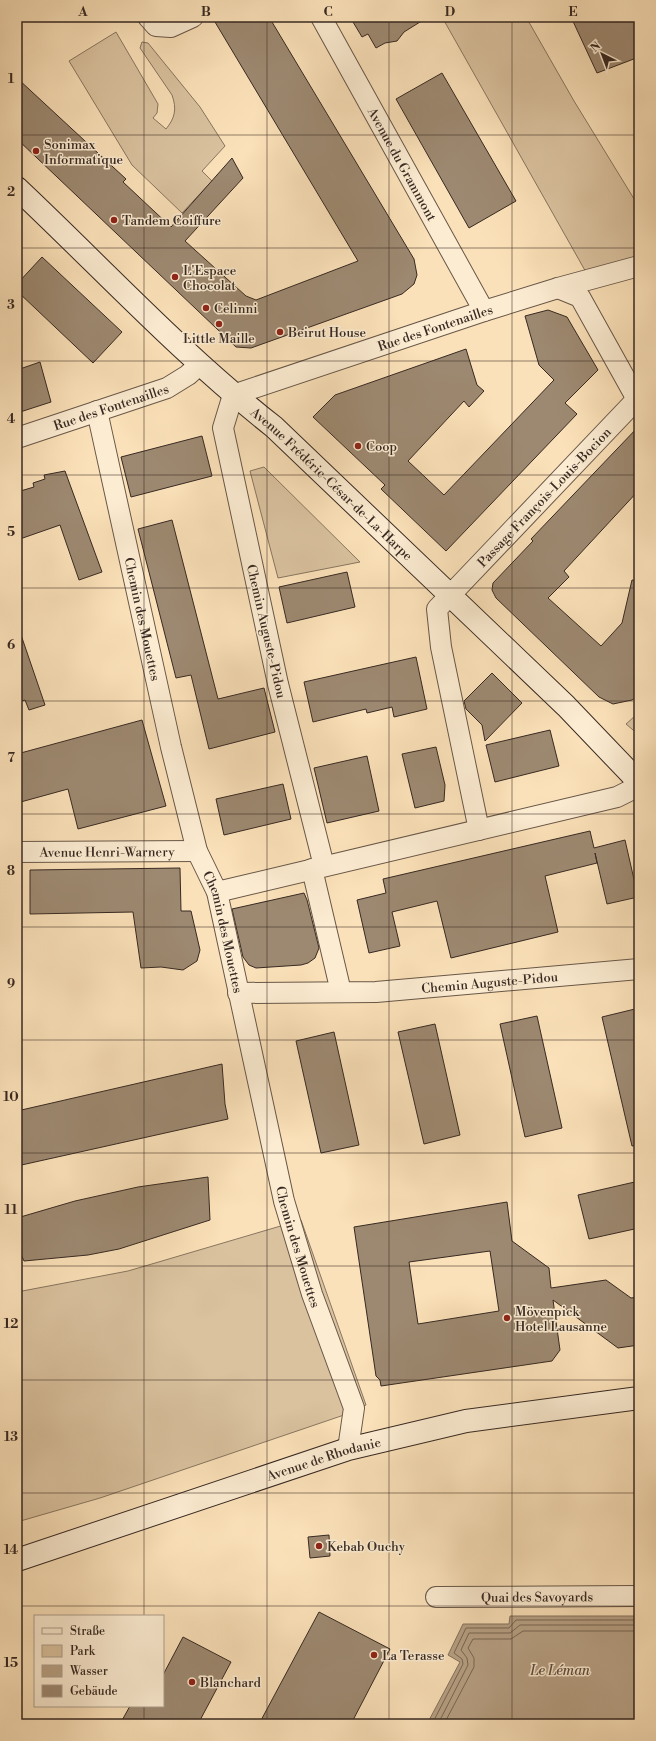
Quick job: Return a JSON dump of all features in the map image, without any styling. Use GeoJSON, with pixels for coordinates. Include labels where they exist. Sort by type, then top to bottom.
{"type":"FeatureCollection","features":[{"type":"Feature","properties":{"kind":"street"},"geometry":{"type":"LineString","coordinates":[[148,17],[156,26],[171,27],[193,17]]}},
{"type":"Feature","properties":{"kind":"street","name":"Avenue du Grammont"},"geometry":{"type":"LineString","coordinates":[[320,17],[484,311]]}},
{"type":"Feature","properties":{"kind":"street","name":"Avenue Frédéric-César-de-La-Harpe"},"geometry":{"type":"LineString","coordinates":[[17,188],[199,365],[233,395],[274,427],[451,595],[566,706],[637,779]]}},
{"type":"Feature","properties":{"kind":"street","name":"Rue des Fontenailles"},"geometry":{"type":"LineString","coordinates":[[233,395],[484,311],[558,288],[639,266]]}},
{"type":"Feature","properties":{"kind":"street"},"geometry":{"type":"LineString","coordinates":[[558,288],[580,297],[638,401]]}},
{"type":"Feature","properties":{"kind":"street","name":"Rue des Fontenailles"},"geometry":{"type":"LineString","coordinates":[[17,438],[167,388],[188,375],[199,365]]}},
{"type":"Feature","properties":{"kind":"street","name":"Chemin Auguste-Pidou"},"geometry":{"type":"LineString","coordinates":[[233,395],[223,428],[318,868],[341,992]]}},
{"type":"Feature","properties":{"kind":"street","name":"Passage François-Louis-Bocion"},"geometry":{"type":"LineString","coordinates":[[451,595],[638,401]]}},
{"type":"Feature","properties":{"kind":"street","name":"Chemin des Mouettes"},"geometry":{"type":"LineString","coordinates":[[96,411],[169,739],[197,851],[217,892],[284,1201],[312,1294],[354,1408],[348,1449]]}},
{"type":"Feature","properties":{"kind":"street"},"geometry":{"type":"LineString","coordinates":[[451,595],[437,609],[441,647],[479,830]]}},
{"type":"Feature","properties":{"kind":"street"},"geometry":{"type":"LineString","coordinates":[[217,892],[617,797],[637,779]]}},
{"type":"Feature","properties":{"kind":"street","name":"Avenue Henri-Warnery"},"geometry":{"type":"LineString","coordinates":[[17,852],[197,851]]}},
{"type":"Feature","properties":{"kind":"street","name":"Chemin Auguste-Pidou"},"geometry":{"type":"LineString","coordinates":[[238,993],[376,992],[639,969]]}},
{"type":"Feature","properties":{"kind":"street","name":"Avenue de Rhodanie"},"geometry":{"type":"LineString","coordinates":[[17,1560],[348,1449],[466,1420],[639,1398]]}},
{"type":"Feature","properties":{"kind":"street","name":"Quai des Savoyards"},"geometry":{"type":"LineString","coordinates":[[436,1597],[639,1596]]}},
{"type":"Feature","properties":{"kind":"green space"},"geometry":{"type":"Polygon","coordinates":[[[442,17],[526,17],[574,101],[639,207],[639,259],[587,274],[442,17]]]}},
{"type":"Feature","properties":{"kind":"green space"},"geometry":{"type":"Polygon","coordinates":[[[116,32],[158,104],[157,113],[153,118],[166,129],[173,117],[175,109],[172,95],[140,48],[142,42],[148,43],[200,107],[225,146],[202,171],[212,181],[182,213],[132,165],[69,61],[116,32]]]}},
{"type":"Feature","properties":{"kind":"green space"},"geometry":{"type":"Polygon","coordinates":[[[264,467],[360,562],[278,578],[250,471],[264,467]]]}},
{"type":"Feature","properties":{"kind":"green space"},"geometry":{"type":"Polygon","coordinates":[[[635,716],[639,717],[639,735],[626,724],[635,716]]]}},
{"type":"Feature","properties":{"kind":"green space"},"geometry":{"type":"Polygon","coordinates":[[[301,1220],[366,1405],[344,1415],[100,1498],[17,1522],[17,1292],[128,1271],[301,1220]]]}},
{"type":"Feature","properties":{"kind":"water","name":"Le Léman"},"geometry":{"type":"Polygon","coordinates":[[[510,1616],[639,1616],[639,1724],[427,1724],[460,1662],[448,1655],[463,1624],[509,1624],[510,1616]]]}},
{"type":"Feature","properties":{"kind":"building"},"geometry":{"type":"Polygon","coordinates":[[[212,17],[269,17],[414,259],[417,275],[414,284],[402,294],[251,348],[236,347],[17,139],[17,78],[126,179],[123,182],[171,227],[232,158],[243,178],[185,241],[246,296],[256,300],[358,261],[212,17]]]}},
{"type":"Feature","properties":{"kind":"building"},"geometry":{"type":"Polygon","coordinates":[[[350,17],[428,17],[404,32],[397,41],[385,43],[376,48],[368,34],[362,37],[350,17]]]}},
{"type":"Feature","properties":{"kind":"building"},"geometry":{"type":"Polygon","coordinates":[[[571,17],[639,17],[639,57],[597,73],[571,17]]]}},
{"type":"Feature","properties":{"kind":"building"},"geometry":{"type":"Polygon","coordinates":[[[442,73],[516,201],[469,228],[396,99],[442,73]]]}},
{"type":"Feature","properties":{"kind":"building"},"geometry":{"type":"Polygon","coordinates":[[[42,257],[122,332],[93,363],[17,291],[17,284],[42,257]]]}},
{"type":"Feature","properties":{"kind":"building"},"geometry":{"type":"Polygon","coordinates":[[[548,310],[567,317],[598,370],[565,403],[577,414],[446,551],[381,489],[385,485],[313,417],[335,395],[466,349],[477,385],[484,391],[469,407],[464,401],[408,461],[444,495],[554,380],[539,365],[525,316],[548,310]]]}},
{"type":"Feature","properties":{"kind":"building"},"geometry":{"type":"Polygon","coordinates":[[[40,362],[51,402],[17,413],[17,370],[40,362]]]}},
{"type":"Feature","properties":{"kind":"building"},"geometry":{"type":"Polygon","coordinates":[[[639,426],[639,490],[564,571],[569,577],[548,598],[601,646],[622,623],[632,580],[639,581],[639,695],[632,700],[613,704],[599,697],[496,598],[492,590],[493,583],[533,541],[531,539],[639,426]]]}},
{"type":"Feature","properties":{"kind":"building"},"geometry":{"type":"Polygon","coordinates":[[[202,436],[212,476],[131,497],[121,457],[202,436]]]}},
{"type":"Feature","properties":{"kind":"building"},"geometry":{"type":"Polygon","coordinates":[[[65,471],[102,572],[79,580],[60,525],[17,540],[17,492],[34,487],[33,483],[45,479],[44,475],[65,471]]]}},
{"type":"Feature","properties":{"kind":"building"},"geometry":{"type":"Polygon","coordinates":[[[172,520],[218,699],[264,688],[275,732],[209,749],[191,675],[176,678],[138,529],[172,520]]]}},
{"type":"Feature","properties":{"kind":"building"},"geometry":{"type":"Polygon","coordinates":[[[347,572],[355,607],[287,623],[279,587],[347,572]]]}},
{"type":"Feature","properties":{"kind":"building"},"geometry":{"type":"Polygon","coordinates":[[[20,632],[45,705],[29,710],[25,700],[17,703],[17,633],[20,632]]]}},
{"type":"Feature","properties":{"kind":"building"},"geometry":{"type":"Polygon","coordinates":[[[416,657],[427,709],[394,717],[392,707],[367,713],[366,709],[313,722],[304,682],[416,657]]]}},
{"type":"Feature","properties":{"kind":"building"},"geometry":{"type":"Polygon","coordinates":[[[492,673],[522,703],[485,741],[482,725],[466,709],[464,701],[492,673]]]}},
{"type":"Feature","properties":{"kind":"building"},"geometry":{"type":"Polygon","coordinates":[[[142,720],[166,806],[78,829],[68,789],[17,803],[17,754],[142,720]]]}},
{"type":"Feature","properties":{"kind":"building"},"geometry":{"type":"Polygon","coordinates":[[[550,730],[559,766],[495,782],[486,745],[550,730]]]}},
{"type":"Feature","properties":{"kind":"building"},"geometry":{"type":"Polygon","coordinates":[[[436,747],[445,785],[444,801],[415,808],[402,754],[436,747]]]}},
{"type":"Feature","properties":{"kind":"building"},"geometry":{"type":"Polygon","coordinates":[[[367,756],[379,811],[327,823],[314,768],[367,756]]]}},
{"type":"Feature","properties":{"kind":"building"},"geometry":{"type":"Polygon","coordinates":[[[283,784],[291,819],[224,835],[216,799],[283,784]]]}},
{"type":"Feature","properties":{"kind":"building"},"geometry":{"type":"Polygon","coordinates":[[[590,831],[594,848],[625,840],[638,897],[607,904],[595,853],[597,863],[545,876],[558,932],[451,958],[437,901],[392,912],[400,946],[369,953],[357,900],[386,893],[383,879],[590,831]]]}},
{"type":"Feature","properties":{"kind":"building"},"geometry":{"type":"Polygon","coordinates":[[[180,868],[181,911],[191,911],[200,950],[197,961],[183,970],[161,967],[141,968],[133,912],[30,914],[30,870],[180,868]]]}},
{"type":"Feature","properties":{"kind":"building"},"geometry":{"type":"Polygon","coordinates":[[[304,893],[319,948],[315,958],[308,963],[301,965],[256,968],[249,965],[243,957],[232,909],[304,893]]]}},
{"type":"Feature","properties":{"kind":"building"},"geometry":{"type":"Polygon","coordinates":[[[639,1008],[639,1145],[632,1146],[602,1017],[639,1008]]]}},
{"type":"Feature","properties":{"kind":"building"},"geometry":{"type":"Polygon","coordinates":[[[537,1016],[562,1128],[525,1137],[500,1024],[537,1016]]]}},
{"type":"Feature","properties":{"kind":"building"},"geometry":{"type":"Polygon","coordinates":[[[435,1024],[460,1135],[424,1144],[398,1032],[435,1024]]]}},
{"type":"Feature","properties":{"kind":"building"},"geometry":{"type":"Polygon","coordinates":[[[334,1032],[359,1145],[321,1153],[296,1041],[334,1032]]]}},
{"type":"Feature","properties":{"kind":"building"},"geometry":{"type":"Polygon","coordinates":[[[222,1064],[225,1104],[228,1119],[17,1166],[17,1111],[222,1064]]]}},
{"type":"Feature","properties":{"kind":"building"},"geometry":{"type":"Polygon","coordinates":[[[208,1177],[210,1220],[119,1249],[88,1255],[24,1261],[17,1245],[17,1218],[75,1201],[138,1187],[208,1177]]]}},
{"type":"Feature","properties":{"kind":"building"},"geometry":{"type":"Polygon","coordinates":[[[639,1181],[639,1228],[589,1239],[578,1195],[639,1181]]]}},
{"type":"Feature","properties":{"kind":"building"},"geometry":{"type":"Polygon","coordinates":[[[507,1202],[512,1241],[549,1268],[551,1288],[606,1280],[631,1298],[639,1297],[639,1345],[618,1348],[553,1300],[560,1350],[552,1361],[381,1386],[380,1380],[376,1376],[354,1227],[507,1202]],[[490,1251],[409,1262],[418,1324],[499,1311],[490,1251]]]}},
{"type":"Feature","properties":{"kind":"building","name":"Kebab Ouchy"},"geometry":{"type":"Polygon","coordinates":[[[329,1535],[330,1556],[310,1558],[308,1537],[329,1535]]]}},
{"type":"Feature","properties":{"kind":"building"},"geometry":{"type":"Polygon","coordinates":[[[319,1612],[390,1649],[351,1724],[259,1724],[319,1612]]]}},
{"type":"Feature","properties":{"kind":"building","name":"Blanchard"},"geometry":{"type":"Polygon","coordinates":[[[183,1637],[231,1662],[198,1724],[120,1724],[129,1707],[164,1707],[164,1673],[183,1637]]]}},
{"type":"Feature","properties":{"kind":"place","name":"Sonimax Informatique"},"geometry":{"type":"Point","coordinates":[36,151]}},
{"type":"Feature","properties":{"kind":"place","name":"Tandem Coiffure"},"geometry":{"type":"Point","coordinates":[114,220]}},
{"type":"Feature","properties":{"kind":"place","name":"L'Espace Chocolat"},"geometry":{"type":"Point","coordinates":[175,277]}},
{"type":"Feature","properties":{"kind":"place","name":"Celinni"},"geometry":{"type":"Point","coordinates":[206,308]}},
{"type":"Feature","properties":{"kind":"place","name":"Little Maille"},"geometry":{"type":"Point","coordinates":[219,324]}},
{"type":"Feature","properties":{"kind":"place","name":"Beirut House"},"geometry":{"type":"Point","coordinates":[280,332]}},
{"type":"Feature","properties":{"kind":"place","name":"Coop"},"geometry":{"type":"Point","coordinates":[358,446]}},
{"type":"Feature","properties":{"kind":"place","name":"Mövenpick Hotel Lausanne"},"geometry":{"type":"Point","coordinates":[507,1318]}},
{"type":"Feature","properties":{"kind":"place","name":"Kebab Ouchy"},"geometry":{"type":"Point","coordinates":[319,1546]}},
{"type":"Feature","properties":{"kind":"place","name":"La Terasse"},"geometry":{"type":"Point","coordinates":[374,1655]}},
{"type":"Feature","properties":{"kind":"place","name":"Blanchard"},"geometry":{"type":"Point","coordinates":[192,1682]}}]}
